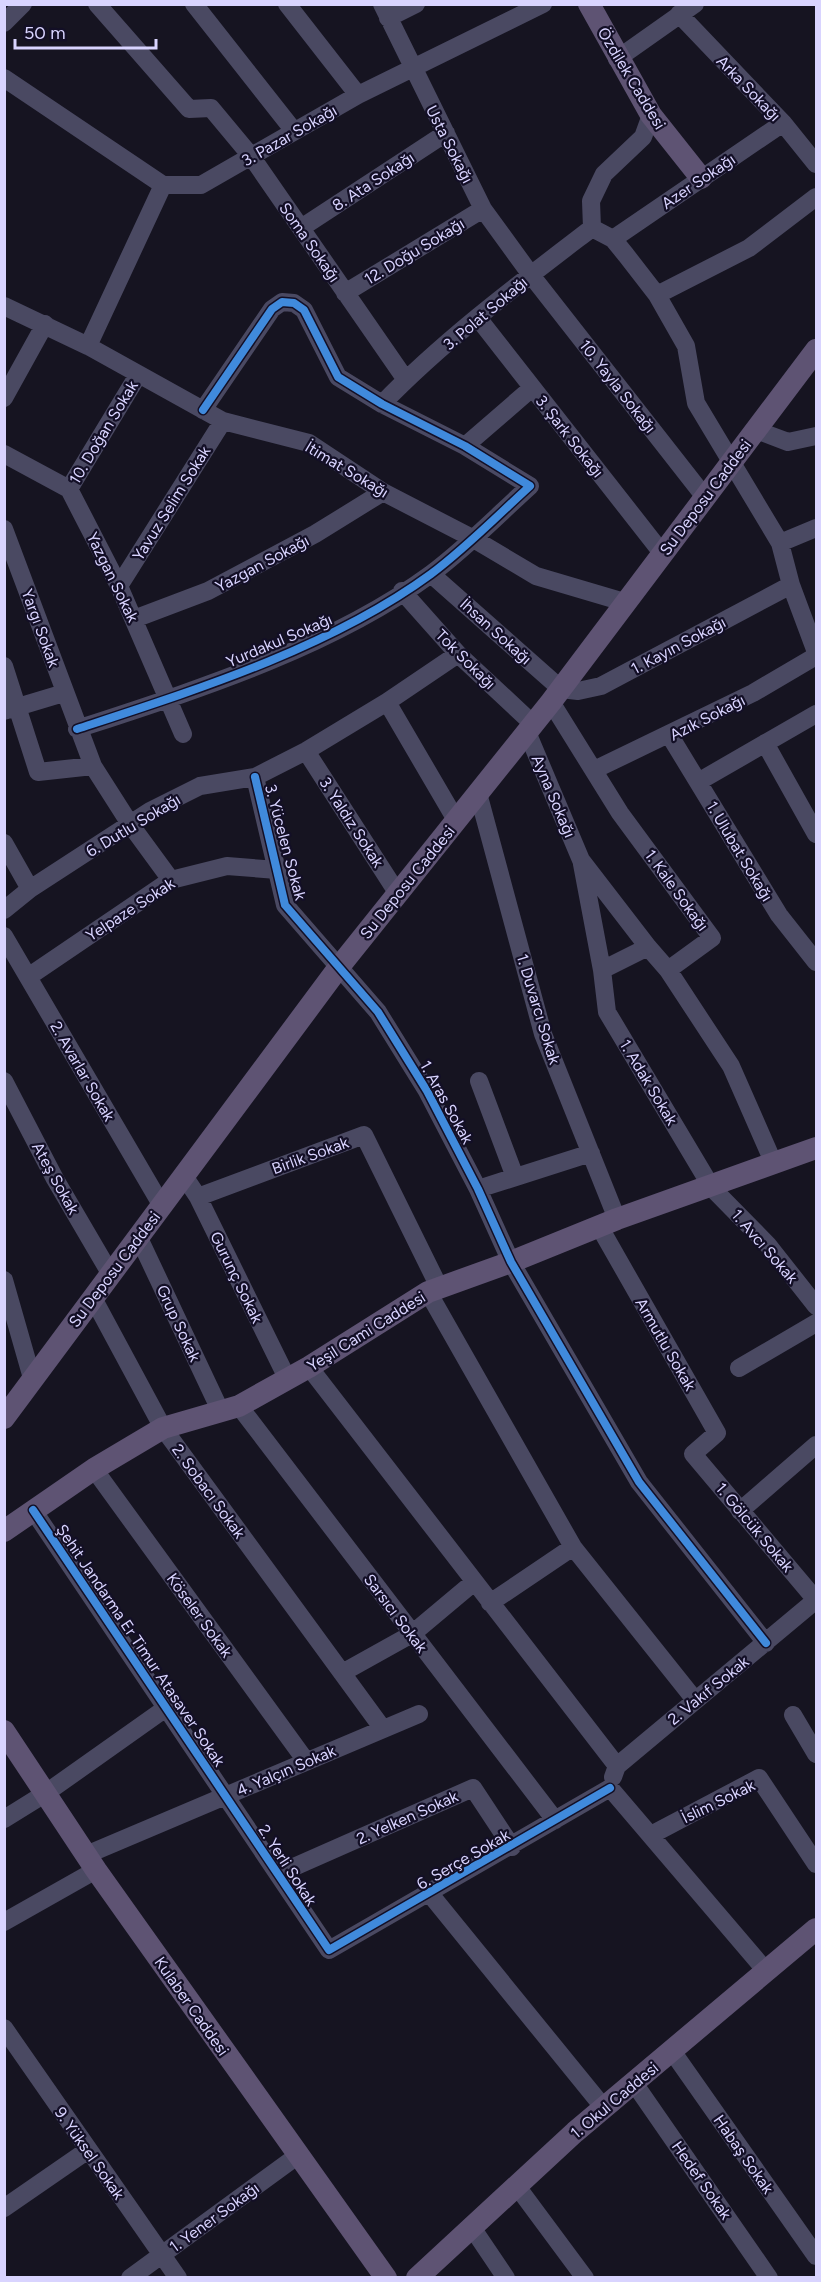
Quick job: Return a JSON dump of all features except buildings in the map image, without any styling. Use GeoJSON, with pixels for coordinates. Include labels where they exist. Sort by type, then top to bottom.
{"type":"FeatureCollection","features":[{"type":"Feature","properties":{"kind":"main road","name":"Özdilek Caddesi"},"geometry":{"type":"LineString","coordinates":[[589,4],[617,59],[651,116],[701,178]]}},
{"type":"Feature","properties":{"kind":"main road","name":"Su Deposu Caddesi"},"geometry":{"type":"LineString","coordinates":[[4,1418],[339,967],[556,696],[624,602],[816,350]]}},
{"type":"Feature","properties":{"kind":"main road","name":"Yeşil Cami Caddesi"},"geometry":{"type":"LineString","coordinates":[[4,1531],[93,1468],[163,1428],[230,1408],[288,1380],[434,1290],[608,1223],[712,1188],[816,1148]]}},
{"type":"Feature","properties":{"kind":"main road","name":"Kulaber Caddesi"},"geometry":{"type":"LineString","coordinates":[[6,1734],[91,1862],[297,2156],[386,2277]]}},
{"type":"Feature","properties":{"kind":"main road","name":"1. Okul Caddesi"},"geometry":{"type":"LineString","coordinates":[[417,2277],[516,2185],[604,2108],[816,1929]]}},
{"type":"Feature","properties":{"kind":"street"},"geometry":{"type":"LineString","coordinates":[[4,23],[23,4]]}},
{"type":"Feature","properties":{"kind":"street","name":"Soma Sokağı"},"geometry":{"type":"LineString","coordinates":[[97,4],[189,109],[211,108],[251,156],[405,380]]}},
{"type":"Feature","properties":{"kind":"street"},"geometry":{"type":"LineString","coordinates":[[194,4],[294,131]]}},
{"type":"Feature","properties":{"kind":"street"},"geometry":{"type":"LineString","coordinates":[[287,4],[358,95]]}},
{"type":"Feature","properties":{"kind":"street"},"geometry":{"type":"LineString","coordinates":[[385,11],[416,4]]}},
{"type":"Feature","properties":{"kind":"street","name":"3. Pazar Sokağı"},"geometry":{"type":"LineString","coordinates":[[163,185],[201,185],[358,95],[543,4]]}},
{"type":"Feature","properties":{"kind":"street"},"geometry":{"type":"LineString","coordinates":[[617,59],[695,4]]}},
{"type":"Feature","properties":{"kind":"street","name":"Usta Sokağı"},"geometry":{"type":"LineString","coordinates":[[385,11],[483,210],[531,275]]}},
{"type":"Feature","properties":{"kind":"street","name":"Arka Sokağı"},"geometry":{"type":"LineString","coordinates":[[679,14],[783,123],[816,164]]}},
{"type":"Feature","properties":{"kind":"street"},"geometry":{"type":"LineString","coordinates":[[4,78],[163,185],[88,346]]}},
{"type":"Feature","properties":{"kind":"street"},"geometry":{"type":"LineString","coordinates":[[651,116],[643,137],[604,174],[591,201],[592,228],[613,239],[657,295],[686,346],[696,403],[780,543],[791,585],[812,623],[816,654]]}},
{"type":"Feature","properties":{"kind":"street","name":"Azer Sokağı"},"geometry":{"type":"LineString","coordinates":[[613,239],[783,123]]}},
{"type":"Feature","properties":{"kind":"street","name":"8. Ata Sokağı"},"geometry":{"type":"LineString","coordinates":[[301,228],[446,134]]}},
{"type":"Feature","properties":{"kind":"street"},"geometry":{"type":"LineString","coordinates":[[657,295],[749,248],[816,197]]}},
{"type":"Feature","properties":{"kind":"street","name":"12. Doğu Sokağı"},"geometry":{"type":"LineString","coordinates":[[345,293],[483,210]]}},
{"type":"Feature","properties":{"kind":"street","name":"3. Polat Sokağı"},"geometry":{"type":"LineString","coordinates":[[382,405],[405,380],[478,318],[592,228]]}},
{"type":"Feature","properties":{"kind":"street","name":"10. Yayla Sokağı"},"geometry":{"type":"LineString","coordinates":[[531,275],[704,496]]}},
{"type":"Feature","properties":{"kind":"street"},"geometry":{"type":"LineString","coordinates":[[203,410],[272,309],[282,302],[294,303],[304,310],[338,377],[382,405],[465,446],[532,388]]}},
{"type":"Feature","properties":{"kind":"street","name":"İtimat Sokağı"},"geometry":{"type":"LineString","coordinates":[[4,306],[88,346],[223,421],[309,443],[383,492],[472,538],[536,576],[624,602]]}},
{"type":"Feature","properties":{"kind":"street","name":"3. Şark Sokağı"},"geometry":{"type":"LineString","coordinates":[[478,318],[662,553]]}},
{"type":"Feature","properties":{"kind":"street"},"geometry":{"type":"LineString","coordinates":[[4,398],[45,324]]}},
{"type":"Feature","properties":{"kind":"street","name":"10. Doğan Sokak"},"geometry":{"type":"LineString","coordinates":[[69,489],[138,375]]}},
{"type":"Feature","properties":{"kind":"street","name":"Yavuz Selim Sokak"},"geometry":{"type":"LineString","coordinates":[[119,585],[223,421]]}},
{"type":"Feature","properties":{"kind":"street"},"geometry":{"type":"LineString","coordinates":[[756,430],[788,442],[816,436]]}},
{"type":"Feature","properties":{"kind":"street","name":"Yurdakul Sokağı"},"geometry":{"type":"LineString","coordinates":[[77,729],[170,699],[244,671],[342,628],[431,574],[530,486],[465,446]]}},
{"type":"Feature","properties":{"kind":"street"},"geometry":{"type":"LineString","coordinates":[[4,454],[69,489]]}},
{"type":"Feature","properties":{"kind":"street","name":"Yazgan Sokak"},"geometry":{"type":"LineString","coordinates":[[69,489],[119,585],[170,699],[183,734]]}},
{"type":"Feature","properties":{"kind":"street","name":"Yazgan Sokağı"},"geometry":{"type":"LineString","coordinates":[[134,619],[208,591],[315,534],[383,492]]}},
{"type":"Feature","properties":{"kind":"street"},"geometry":{"type":"LineString","coordinates":[[780,543],[816,528]]}},
{"type":"Feature","properties":{"kind":"street","name":"Yargı Sokak"},"geometry":{"type":"LineString","coordinates":[[4,529],[77,729],[93,766],[130,824],[171,880]]}},
{"type":"Feature","properties":{"kind":"street","name":"İhsan Sokağı"},"geometry":{"type":"LineString","coordinates":[[431,574],[556,696]]}},
{"type":"Feature","properties":{"kind":"street","name":"1. Kayın Sokağı"},"geometry":{"type":"LineString","coordinates":[[556,696],[601,686],[791,585]]}},
{"type":"Feature","properties":{"kind":"street","name":"Tok Sokağı"},"geometry":{"type":"LineString","coordinates":[[402,591],[458,654],[530,728]]}},
{"type":"Feature","properties":{"kind":"street","name":"6. Dutlu Sokağı"},"geometry":{"type":"LineString","coordinates":[[4,910],[30,890],[130,824],[200,786],[255,777],[306,751],[387,702],[458,654]]}},
{"type":"Feature","properties":{"kind":"street","name":"Azık Sokağı"},"geometry":{"type":"LineString","coordinates":[[594,770],[670,736],[753,693],[816,654]]}},
{"type":"Feature","properties":{"kind":"street"},"geometry":{"type":"LineString","coordinates":[[4,666],[11,709],[38,772],[93,766]]}},
{"type":"Feature","properties":{"kind":"street"},"geometry":{"type":"LineString","coordinates":[[11,709],[64,693]]}},
{"type":"Feature","properties":{"kind":"street","name":"1. Kale Sokağı"},"geometry":{"type":"LineString","coordinates":[[556,696],[594,770],[620,813],[712,938],[668,970]]}},
{"type":"Feature","properties":{"kind":"street"},"geometry":{"type":"LineString","coordinates":[[387,702],[456,820]]}},
{"type":"Feature","properties":{"kind":"street"},"geometry":{"type":"LineString","coordinates":[[698,782],[816,714]]}},
{"type":"Feature","properties":{"kind":"street","name":"Ayna Sokağı"},"geometry":{"type":"LineString","coordinates":[[530,728],[581,860],[602,970]]}},
{"type":"Feature","properties":{"kind":"street","name":"1. Ulubat Sokağı"},"geometry":{"type":"LineString","coordinates":[[670,736],[779,915],[816,962]]}},
{"type":"Feature","properties":{"kind":"street"},"geometry":{"type":"LineString","coordinates":[[765,743],[816,834]]}},
{"type":"Feature","properties":{"kind":"street","name":"3. Yaldız Sokak"},"geometry":{"type":"LineString","coordinates":[[306,751],[398,894]]}},
{"type":"Feature","properties":{"kind":"street","name":"3. Yücelen Sokak"},"geometry":{"type":"LineString","coordinates":[[255,777],[285,905],[339,967]]}},
{"type":"Feature","properties":{"kind":"street","name":"1. Duvarcı Sokak"},"geometry":{"type":"LineString","coordinates":[[478,793],[543,1034],[591,1153],[608,1223]]}},
{"type":"Feature","properties":{"kind":"street"},"geometry":{"type":"LineString","coordinates":[[4,843],[30,890]]}},
{"type":"Feature","properties":{"kind":"street","name":"Ayna Sokağı"},"geometry":{"type":"LineString","coordinates":[[581,860],[668,970]]}},
{"type":"Feature","properties":{"kind":"street","name":"Yelpaze Sokak"},"geometry":{"type":"LineString","coordinates":[[28,977],[171,880],[226,866],[277,870]]}},
{"type":"Feature","properties":{"kind":"street","name":"2. Avarlar Sokak"},"geometry":{"type":"LineString","coordinates":[[4,936],[162,1206]]}},
{"type":"Feature","properties":{"kind":"street"},"geometry":{"type":"LineString","coordinates":[[602,970],[648,947]]}},
{"type":"Feature","properties":{"kind":"street","name":"1. Aras Sokak"},"geometry":{"type":"LineString","coordinates":[[339,967],[378,1012],[427,1091],[478,1189],[511,1262],[639,1482],[766,1643]]}},
{"type":"Feature","properties":{"kind":"street","name":"1. Adak Sokak"},"geometry":{"type":"LineString","coordinates":[[602,970],[607,1012],[712,1188]]}},
{"type":"Feature","properties":{"kind":"street"},"geometry":{"type":"LineString","coordinates":[[668,970],[731,1066],[774,1164]]}},
{"type":"Feature","properties":{"kind":"street","name":"Ateş Sokak"},"geometry":{"type":"LineString","coordinates":[[4,1081],[55,1179],[110,1273]]}},
{"type":"Feature","properties":{"kind":"street"},"geometry":{"type":"LineString","coordinates":[[478,1081],[515,1177]]}},
{"type":"Feature","properties":{"kind":"street","name":"Birlik Sokak"},"geometry":{"type":"LineString","coordinates":[[198,1197],[364,1135],[434,1290]]}},
{"type":"Feature","properties":{"kind":"street"},"geometry":{"type":"LineString","coordinates":[[478,1189],[591,1153]]}},
{"type":"Feature","properties":{"kind":"street","name":"Gurunç Sokak"},"geometry":{"type":"LineString","coordinates":[[184,1176],[198,1197],[288,1380]]}},
{"type":"Feature","properties":{"kind":"street","name":"1. Avcı Sokak"},"geometry":{"type":"LineString","coordinates":[[712,1188],[768,1245],[816,1306]]}},
{"type":"Feature","properties":{"kind":"street","name":"Armutlu Sokak"},"geometry":{"type":"LineString","coordinates":[[608,1223],[717,1433],[693,1454]]}},
{"type":"Feature","properties":{"kind":"street","name":"Grup Sokak"},"geometry":{"type":"LineString","coordinates":[[138,1236],[230,1408]]}},
{"type":"Feature","properties":{"kind":"street"},"geometry":{"type":"LineString","coordinates":[[4,1280],[32,1378]]}},
{"type":"Feature","properties":{"kind":"street"},"geometry":{"type":"LineString","coordinates":[[434,1290],[573,1546],[695,1700]]}},
{"type":"Feature","properties":{"kind":"street","name":"2. Sobacı Sokak"},"geometry":{"type":"LineString","coordinates":[[93,1298],[163,1428],[383,1729]]}},
{"type":"Feature","properties":{"kind":"street"},"geometry":{"type":"LineString","coordinates":[[739,1368],[816,1323]]}},
{"type":"Feature","properties":{"kind":"street"},"geometry":{"type":"LineString","coordinates":[[309,1367],[616,1766],[610,1788],[766,1971]]}},
{"type":"Feature","properties":{"kind":"street","name":"Sarsıcı Sokak"},"geometry":{"type":"LineString","coordinates":[[230,1408],[412,1634],[555,1820]]}},
{"type":"Feature","properties":{"kind":"street"},"geometry":{"type":"LineString","coordinates":[[740,1511],[815,1450]]}},
{"type":"Feature","properties":{"kind":"street","name":"1. Gölcük Sokak"},"geometry":{"type":"LineString","coordinates":[[693,1454],[816,1600]]}},
{"type":"Feature","properties":{"kind":"street","name":"Köseler Sokak"},"geometry":{"type":"LineString","coordinates":[[93,1468],[306,1761]]}},
{"type":"Feature","properties":{"kind":"street","name":"Şehit Jandarma Er Timur Atasaver Sokak"},"geometry":{"type":"LineString","coordinates":[[33,1510],[226,1795]]}},
{"type":"Feature","properties":{"kind":"street"},"geometry":{"type":"LineString","coordinates":[[490,1603],[573,1546]]}},
{"type":"Feature","properties":{"kind":"street"},"geometry":{"type":"LineString","coordinates":[[342,1673],[412,1634],[474,1582]]}},
{"type":"Feature","properties":{"kind":"street","name":"2. Vakıf Sokak"},"geometry":{"type":"LineString","coordinates":[[616,1766],[816,1600]]}},
{"type":"Feature","properties":{"kind":"street"},"geometry":{"type":"LineString","coordinates":[[4,1820],[166,1708]]}},
{"type":"Feature","properties":{"kind":"street","name":"4. Yalçın Sokak"},"geometry":{"type":"LineString","coordinates":[[4,1922],[91,1862],[226,1795],[419,1714]]}},
{"type":"Feature","properties":{"kind":"street"},"geometry":{"type":"LineString","coordinates":[[793,1715],[816,1754]]}},
{"type":"Feature","properties":{"kind":"street","name":"İslim Sokak"},"geometry":{"type":"LineString","coordinates":[[651,1835],[759,1778],[816,1864]]}},
{"type":"Feature","properties":{"kind":"street","name":"2. Yelken Sokak"},"geometry":{"type":"LineString","coordinates":[[278,1874],[473,1788],[512,1846]]}},
{"type":"Feature","properties":{"kind":"street","name":"6. Serçe Sokak"},"geometry":{"type":"LineString","coordinates":[[328,1950],[430,1894],[610,1788]]}},
{"type":"Feature","properties":{"kind":"street","name":"2. Yerli Sokak"},"geometry":{"type":"LineString","coordinates":[[226,1795],[328,1950]]}},
{"type":"Feature","properties":{"kind":"street"},"geometry":{"type":"LineString","coordinates":[[430,1894],[604,2108]]}},
{"type":"Feature","properties":{"kind":"street","name":"9. Yüksel Sokak"},"geometry":{"type":"LineString","coordinates":[[4,2028],[12,2055],[88,2150],[178,2277]]}},
{"type":"Feature","properties":{"kind":"street","name":"Habaş Sokak"},"geometry":{"type":"LineString","coordinates":[[672,2051],[816,2256]]}},
{"type":"Feature","properties":{"kind":"street","name":"Hedef Sokak"},"geometry":{"type":"LineString","coordinates":[[634,2083],[769,2277]]}},
{"type":"Feature","properties":{"kind":"street"},"geometry":{"type":"LineString","coordinates":[[4,2208],[88,2150]]}},
{"type":"Feature","properties":{"kind":"street","name":"1. Yener Sokağı"},"geometry":{"type":"LineString","coordinates":[[130,2277],[297,2156]]}},
{"type":"Feature","properties":{"kind":"street"},"geometry":{"type":"LineString","coordinates":[[516,2185],[585,2277]]}},
{"type":"Feature","properties":{"kind":"street"},"geometry":{"type":"LineString","coordinates":[[471,2226],[506,2277]]}},
{"type":"Feature","properties":{"kind":"cycle path"},"geometry":{"type":"LineString","coordinates":[[77,729],[261,665],[350,624],[431,574],[530,486],[465,446],[382,404],[338,377],[304,310],[294,303],[282,302],[272,309],[203,410]]}},
{"type":"Feature","properties":{"kind":"cycle path"},"geometry":{"type":"LineString","coordinates":[[255,777],[285,905],[378,1012],[427,1091],[478,1189],[511,1262],[639,1482],[766,1643]]}},
{"type":"Feature","properties":{"kind":"cycle path"},"geometry":{"type":"LineString","coordinates":[[33,1510],[329,1950],[610,1788]]}}]}
